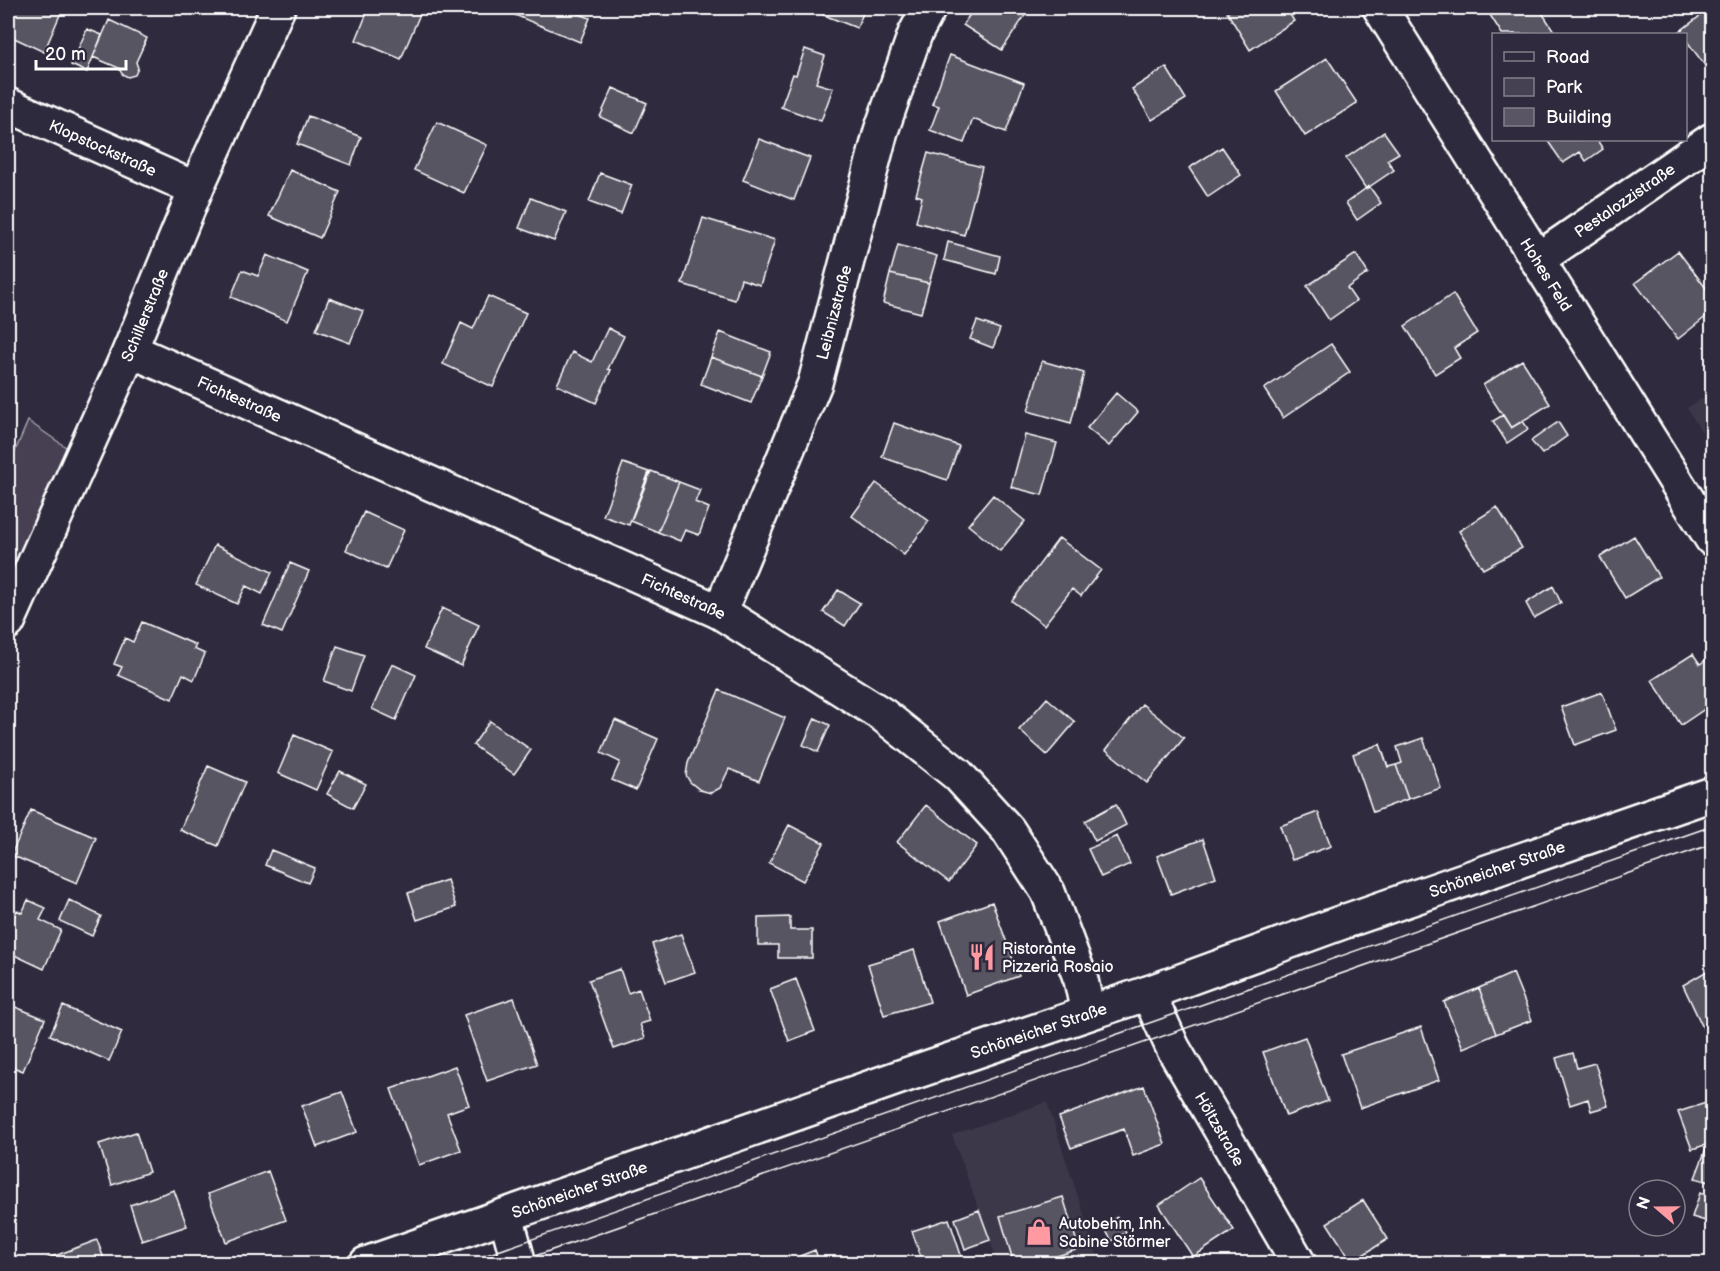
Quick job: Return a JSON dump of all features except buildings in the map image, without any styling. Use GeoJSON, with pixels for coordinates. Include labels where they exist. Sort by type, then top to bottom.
{"type":"FeatureCollection","features":[{"type":"Feature","properties":{"kind":"street","name":"Schillerstraße"},"geometry":{"type":"LineString","coordinates":[[8,622],[130,350],[196,189],[278,8]]}},
{"type":"Feature","properties":{"kind":"street","name":"Leibnizstraße"},"geometry":{"type":"LineString","coordinates":[[720,612],[815,383],[881,131],[915,34],[929,8]]}},
{"type":"Feature","properties":{"kind":"street","name":"Hohes Feld"},"geometry":{"type":"LineString","coordinates":[[1380,8],[1713,539]]}},
{"type":"Feature","properties":{"kind":"street","name":"Klopstockstraße"},"geometry":{"type":"LineString","coordinates":[[8,105],[196,189]]}},
{"type":"Feature","properties":{"kind":"street","name":"Pestalozzistraße"},"geometry":{"type":"LineString","coordinates":[[1537,260],[1713,140]]}},
{"type":"Feature","properties":{"kind":"street","name":"Fichtestraße"},"geometry":{"type":"LineString","coordinates":[[130,350],[720,612],[883,715],[958,775],[1008,830],[1048,892],[1081,980],[1088,1013]]}},
{"type":"Feature","properties":{"kind":"street","name":"Schöneicher Straße"},"geometry":{"type":"LineString","coordinates":[[366,1263],[1148,993],[1565,844],[1713,795]]}},
{"type":"Feature","properties":{"kind":"street","name":"Höltzstraße"},"geometry":{"type":"LineString","coordinates":[[1148,993],[1173,1048],[1299,1263]]}},
{"type":"Feature","properties":{"kind":"street"},"geometry":{"type":"LineString","coordinates":[[506,1216],[519,1263]]}},
{"type":"Feature","properties":{"kind":"shaded area"},"geometry":{"type":"Polygon","coordinates":[[[1712,392],[1712,449],[1687,408],[1712,392]]]}},
{"type":"Feature","properties":{"kind":"shaded area"},"geometry":{"type":"Polygon","coordinates":[[[1047,1102],[1100,1263],[998,1263],[952,1135],[1047,1102]]]}},
{"type":"Feature","properties":{"kind":"green space"},"geometry":{"type":"Polygon","coordinates":[[[28,421],[73,452],[8,602],[8,468],[28,421]]]}},
{"type":"Feature","properties":{"kind":"tram line"},"geometry":{"type":"LineString","coordinates":[[461,1264],[1712,826]]}},
{"type":"Feature","properties":{"kind":"tram line"},"geometry":{"type":"LineString","coordinates":[[512,1264],[1712,844]]}},
{"type":"Feature","properties":{"kind":"place","name":"Ristorante Pizzeria Rosaio"},"geometry":{"type":"Point","coordinates":[982,957]}},
{"type":"Feature","properties":{"kind":"place","name":"Autobehm, Inh. Sabine Störmer"},"geometry":{"type":"Point","coordinates":[1039,1232]}}]}
